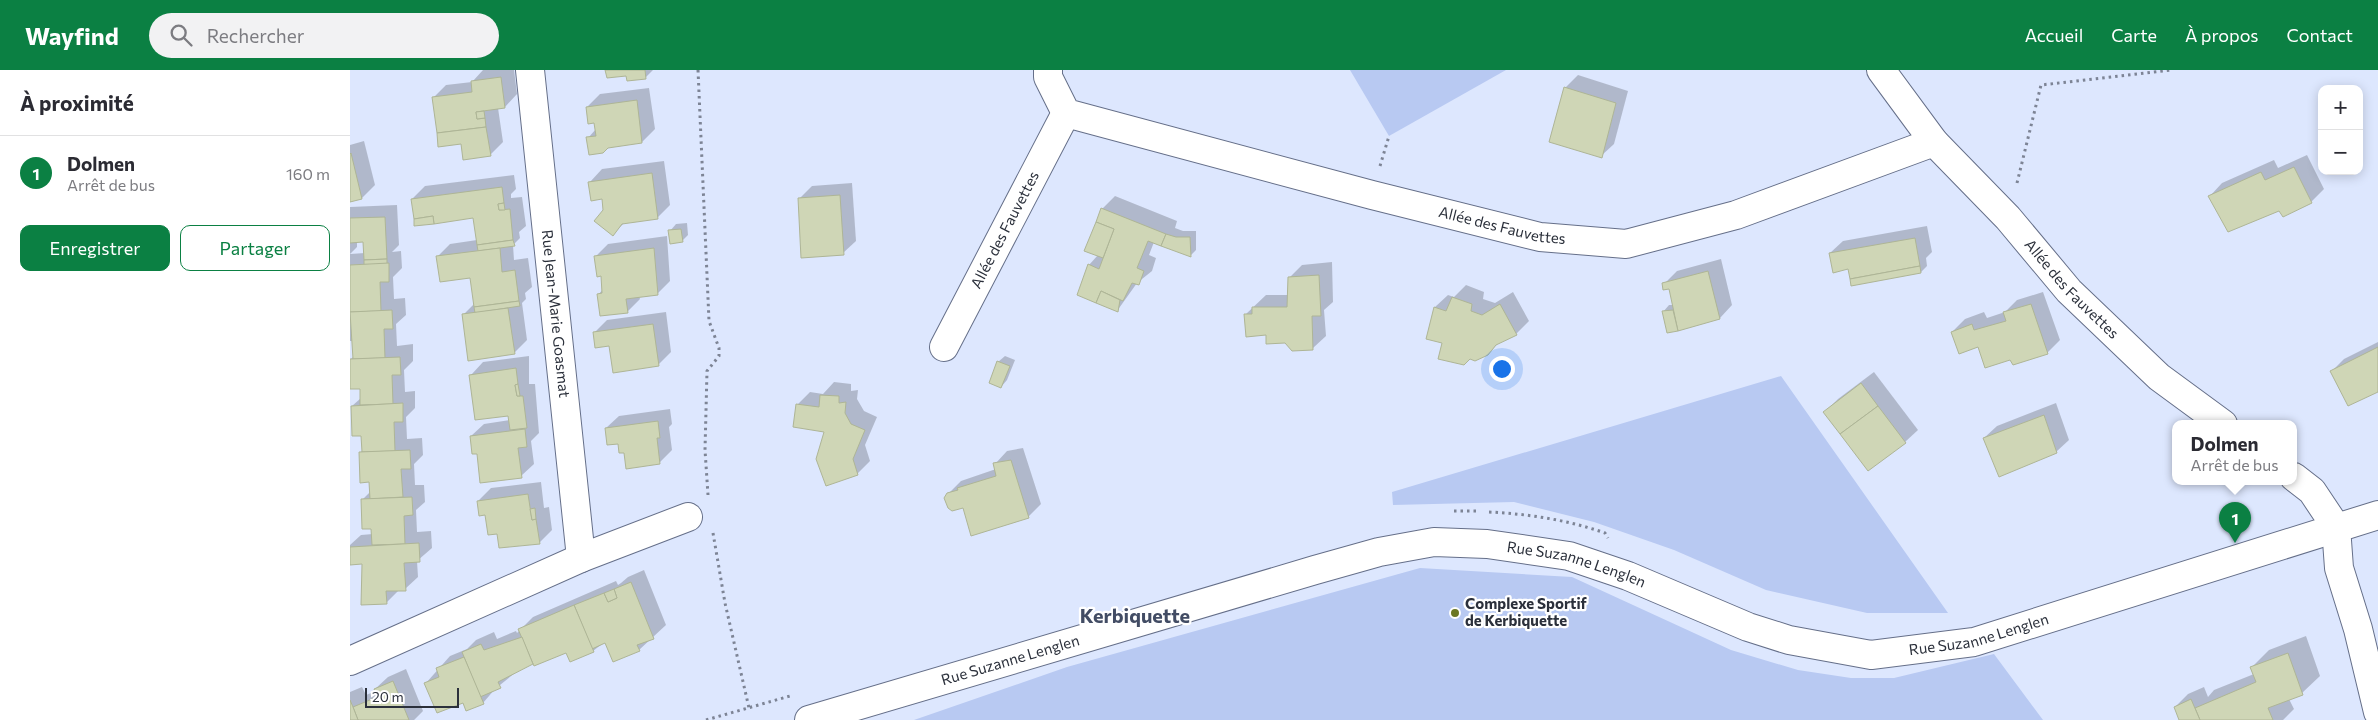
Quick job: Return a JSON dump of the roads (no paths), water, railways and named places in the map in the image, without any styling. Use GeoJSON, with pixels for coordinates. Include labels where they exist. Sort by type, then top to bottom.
{"type":"FeatureCollection","features":[{"type":"Feature","properties":{"kind":"street","name":"Rue Jean-Marie Goasmat"},"geometry":{"type":"LineString","coordinates":[[530,70],[581,558]]}},
{"type":"Feature","properties":{"kind":"street"},"geometry":{"type":"LineString","coordinates":[[1048,70],[1048,77],[1066,113]]}},
{"type":"Feature","properties":{"kind":"street","name":"Allée des Fauvettes"},"geometry":{"type":"LineString","coordinates":[[1881,70],[1934,142],[2008,218],[2069,290],[2159,377],[2218,420]]}},
{"type":"Feature","properties":{"kind":"street","name":"Allée des Fauvettes"},"geometry":{"type":"LineString","coordinates":[[944,347],[1066,113],[1362,193],[1540,237],[1626,244],[1736,215],[1934,142]]}},
{"type":"Feature","properties":{"kind":"street"},"geometry":{"type":"LineString","coordinates":[[2297,479],[2312,491],[2336,527],[2339,568],[2358,628],[2378,712]]}},
{"type":"Feature","properties":{"kind":"street","name":"Rue Suzanne Lenglen"},"geometry":{"type":"LineString","coordinates":[[809,720],[1324,567],[1379,552],[1434,542],[1487,544],[1569,556],[1628,576],[1748,627],[1788,640],[1871,655],[1974,642],[2272,550],[2336,527],[2378,515]]}},
{"type":"Feature","properties":{"kind":"street"},"geometry":{"type":"LineString","coordinates":[[350,661],[581,558],[699,521]]}},
{"type":"Feature","properties":{"kind":"place","name":"Dolmen"},"geometry":{"type":"Point","coordinates":[2235,543]}},
{"type":"Feature","properties":{"kind":"place","name":"Complexe Sportif de Kerbiquette"},"geometry":{"type":"Point","coordinates":[1455,613]}},
{"type":"Feature","properties":{"kind":"district","name":"Kerbiquette"},"geometry":{"type":"Point","coordinates":[1135,616]}}]}
